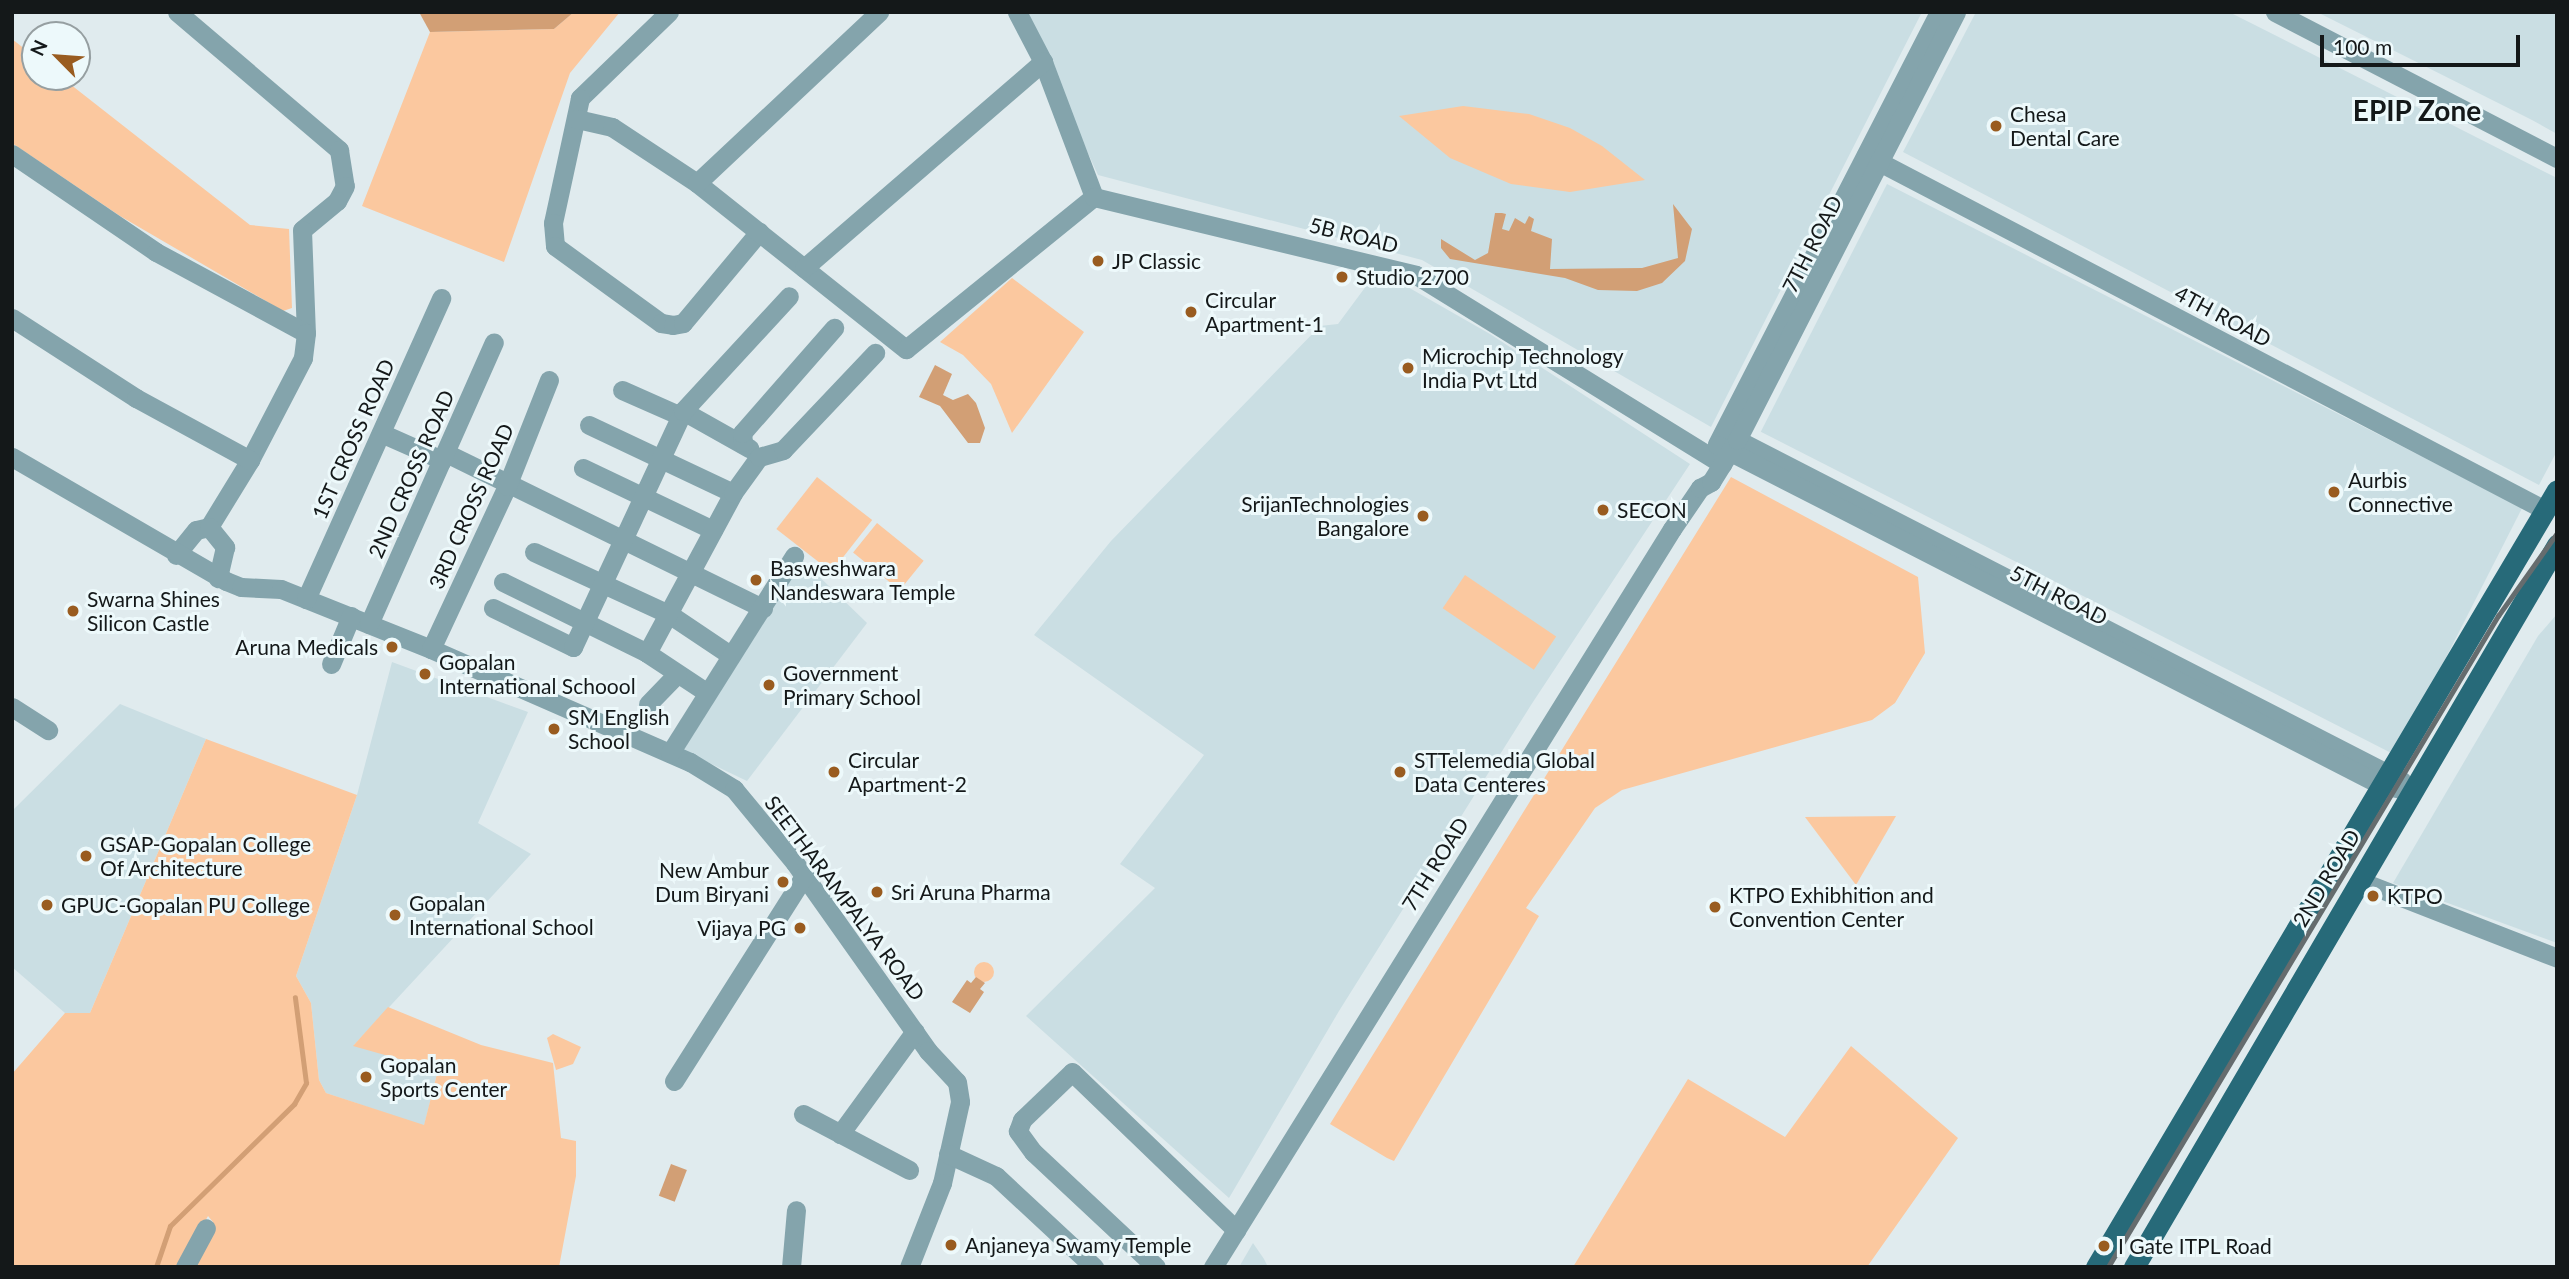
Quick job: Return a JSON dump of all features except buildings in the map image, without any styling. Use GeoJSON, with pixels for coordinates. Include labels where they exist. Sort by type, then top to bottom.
{"type":"FeatureCollection","features":[{"type":"Feature","properties":{"kind":"main road","name":"2ND ROAD"},"geometry":{"type":"LineString","coordinates":[[2098,1265],[2557,490]]}},
{"type":"Feature","properties":{"kind":"main road","name":"2ND ROAD"},"geometry":{"type":"LineString","coordinates":[[2134,1267],[2557,545]]}},
{"type":"Feature","properties":{"kind":"street"},"geometry":{"type":"LineString","coordinates":[[176,555],[196,530],[209,527],[250,460],[303,358],[306,333],[302,230],[337,201],[345,186],[339,150],[177,12]]}},
{"type":"Feature","properties":{"kind":"street"},"geometry":{"type":"LineString","coordinates":[[670,12],[593,81],[580,98],[553,223],[555,246],[662,323],[683,323],[759,232]]}},
{"type":"Feature","properties":{"kind":"street"},"geometry":{"type":"LineString","coordinates":[[698,183],[878,12]]}},
{"type":"Feature","properties":{"kind":"street"},"geometry":{"type":"LineString","coordinates":[[577,119],[612,127],[698,183],[906,349],[1094,197],[1043,62],[1017,12]]}},
{"type":"Feature","properties":{"kind":"street","name":"7TH ROAD"},"geometry":{"type":"LineString","coordinates":[[1872,159],[1939,12]]}},
{"type":"Feature","properties":{"kind":"street","name":"7TH ROAD"},"geometry":{"type":"LineString","coordinates":[[1213,1267],[1349,1041],[1700,488],[1700,475],[1723,448],[1872,159],[1956,12]]}},
{"type":"Feature","properties":{"kind":"street"},"geometry":{"type":"LineString","coordinates":[[2275,12],[2557,158]]}},
{"type":"Feature","properties":{"kind":"street"},"geometry":{"type":"LineString","coordinates":[[804,268],[1043,62]]}},
{"type":"Feature","properties":{"kind":"street"},"geometry":{"type":"LineString","coordinates":[[12,154],[156,252],[306,333]]}},
{"type":"Feature","properties":{"kind":"street","name":"4TH ROAD"},"geometry":{"type":"LineString","coordinates":[[1872,159],[2545,510]]}},
{"type":"Feature","properties":{"kind":"street","name":"5B ROAD"},"geometry":{"type":"LineString","coordinates":[[1094,197],[1416,275],[1723,448]]}},
{"type":"Feature","properties":{"kind":"street"},"geometry":{"type":"LineString","coordinates":[[492,608],[573,647],[682,413],[789,296]]}},
{"type":"Feature","properties":{"kind":"street","name":"1ST CROSS ROAD"},"geometry":{"type":"LineString","coordinates":[[306,599],[441,298]]}},
{"type":"Feature","properties":{"kind":"street"},"geometry":{"type":"LineString","coordinates":[[12,318],[136,398],[250,460]]}},
{"type":"Feature","properties":{"kind":"street"},"geometry":{"type":"LineString","coordinates":[[743,442],[742,433],[834,328]]}},
{"type":"Feature","properties":{"kind":"street","name":"2ND CROSS ROAD"},"geometry":{"type":"LineString","coordinates":[[331,664],[360,620],[444,456],[494,342]]}},
{"type":"Feature","properties":{"kind":"street"},"geometry":{"type":"LineString","coordinates":[[647,653],[733,493],[759,457],[783,450],[875,353]]}},
{"type":"Feature","properties":{"kind":"street","name":"3RD CROSS ROAD"},"geometry":{"type":"LineString","coordinates":[[432,649],[507,486],[549,380]]}},
{"type":"Feature","properties":{"kind":"street"},"geometry":{"type":"LineString","coordinates":[[622,390],[682,413],[743,442],[759,457]]}},
{"type":"Feature","properties":{"kind":"street"},"geometry":{"type":"LineString","coordinates":[[589,425],[733,493]]}},
{"type":"Feature","properties":{"kind":"street"},"geometry":{"type":"LineString","coordinates":[[382,433],[444,456],[624,538],[763,608]]}},
{"type":"Feature","properties":{"kind":"street","name":"5TH ROAD"},"geometry":{"type":"LineString","coordinates":[[1723,448],[2028,597],[2385,779],[2413,790]]}},
{"type":"Feature","properties":{"kind":"street","name":"SEETHARAMPALYA ROAD"},"geometry":{"type":"LineString","coordinates":[[12,457],[219,578],[240,587],[270,586],[432,649],[670,753],[734,789],[804,876],[915,1031],[957,1082],[960,1092],[942,1183],[909,1267]]}},
{"type":"Feature","properties":{"kind":"street"},"geometry":{"type":"LineString","coordinates":[[583,468],[713,530]]}},
{"type":"Feature","properties":{"kind":"street"},"geometry":{"type":"LineString","coordinates":[[209,527],[225,547],[219,578]]}},
{"type":"Feature","properties":{"kind":"street"},"geometry":{"type":"LineString","coordinates":[[534,552],[669,614],[730,655]]}},
{"type":"Feature","properties":{"kind":"street"},"geometry":{"type":"LineString","coordinates":[[670,753],[794,556]]}},
{"type":"Feature","properties":{"kind":"street"},"geometry":{"type":"LineString","coordinates":[[503,582],[647,653],[706,692]]}},
{"type":"Feature","properties":{"kind":"street"},"geometry":{"type":"LineString","coordinates":[[648,704],[677,674]]}},
{"type":"Feature","properties":{"kind":"street"},"geometry":{"type":"LineString","coordinates":[[12,707],[48,730]]}},
{"type":"Feature","properties":{"kind":"street"},"geometry":{"type":"LineString","coordinates":[[674,1081],[804,876]]}},
{"type":"Feature","properties":{"kind":"street"},"geometry":{"type":"LineString","coordinates":[[2360,881],[2557,958]]}},
{"type":"Feature","properties":{"kind":"street"},"geometry":{"type":"LineString","coordinates":[[840,1134],[915,1031]]}},
{"type":"Feature","properties":{"kind":"street"},"geometry":{"type":"LineString","coordinates":[[1156,1267],[1033,1152],[1018,1131],[1022,1120],[1072,1072],[1236,1230]]}},
{"type":"Feature","properties":{"kind":"street"},"geometry":{"type":"LineString","coordinates":[[803,1115],[909,1170]]}},
{"type":"Feature","properties":{"kind":"street"},"geometry":{"type":"LineString","coordinates":[[948,1154],[996,1176],[1094,1267]]}},
{"type":"Feature","properties":{"kind":"street"},"geometry":{"type":"LineString","coordinates":[[792,1267],[796,1210]]}},
{"type":"Feature","properties":{"kind":"street"},"geometry":{"type":"LineString","coordinates":[[185,1267],[206,1228]]}},
{"type":"Feature","properties":{"kind":"shaded area"},"geometry":{"type":"Polygon","coordinates":[[[419,12],[574,12],[554,29],[430,32],[419,12]]]}},
{"type":"Feature","properties":{"kind":"shaded area"},"geometry":{"type":"Polygon","coordinates":[[[574,12],[620,12],[570,73],[504,262],[362,206],[430,32],[554,29],[574,12]]]}},
{"type":"Feature","properties":{"kind":"shaded area"},"geometry":{"type":"Polygon","coordinates":[[[1023,12],[1922,12],[1711,427],[1422,260],[1098,175],[1023,12]]]}},
{"type":"Feature","properties":{"kind":"shaded area"},"geometry":{"type":"Polygon","coordinates":[[[1976,12],[2229,12],[2557,178],[2557,451],[2539,485],[1903,152],[1976,12]]]}},
{"type":"Feature","properties":{"kind":"shaded area"},"geometry":{"type":"Polygon","coordinates":[[[2317,12],[2557,12],[2557,134],[2532,120],[2317,12]]]}},
{"type":"Feature","properties":{"kind":"shaded area"},"geometry":{"type":"Polygon","coordinates":[[[12,39],[21,46],[21,91],[79,91],[250,225],[289,229],[292,308],[283,311],[120,216],[12,143],[12,39]]]}},
{"type":"Feature","properties":{"kind":"shaded area"},"geometry":{"type":"Polygon","coordinates":[[[1463,106],[1529,114],[1570,128],[1602,146],[1645,180],[1570,192],[1511,184],[1450,158],[1399,116],[1463,106]]]}},
{"type":"Feature","properties":{"kind":"shaded area"},"geometry":{"type":"Polygon","coordinates":[[[1887,184],[2522,508],[2396,755],[1761,432],[1887,184]]]}},
{"type":"Feature","properties":{"kind":"shaded area"},"geometry":{"type":"Polygon","coordinates":[[[1673,204],[1692,229],[1685,261],[1662,283],[1637,291],[1598,290],[1565,278],[1450,259],[1441,248],[1441,239],[1475,260],[1488,253],[1495,213],[1502,213],[1506,214],[1502,229],[1509,231],[1515,218],[1525,224],[1529,216],[1534,219],[1531,231],[1552,239],[1550,269],[1642,268],[1678,258],[1673,204]]]}},
{"type":"Feature","properties":{"kind":"shaded area"},"geometry":{"type":"Polygon","coordinates":[[[1378,270],[1490,334],[1690,464],[1531,705],[1339,1011],[1229,1198],[1026,1016],[1155,888],[1120,864],[1204,755],[1034,635],[1111,541],[1320,326],[1338,324],[1378,270]]]}},
{"type":"Feature","properties":{"kind":"shaded area"},"geometry":{"type":"Polygon","coordinates":[[[1012,278],[1084,332],[1012,433],[991,384],[963,355],[940,342],[1012,278]]]}},
{"type":"Feature","properties":{"kind":"shaded area"},"geometry":{"type":"Polygon","coordinates":[[[935,365],[952,374],[943,395],[953,400],[968,394],[976,403],[985,428],[980,443],[968,443],[940,406],[919,397],[935,365]]]}},
{"type":"Feature","properties":{"kind":"shaded area"},"geometry":{"type":"Polygon","coordinates":[[[817,477],[872,520],[832,572],[776,529],[817,477]]]}},
{"type":"Feature","properties":{"kind":"shaded area"},"geometry":{"type":"Polygon","coordinates":[[[1731,477],[1918,577],[1925,653],[1895,703],[1872,720],[1622,790],[1595,808],[1526,908],[1539,916],[1394,1161],[1387,1158],[1330,1124],[1731,477]]]}},
{"type":"Feature","properties":{"kind":"shaded area"},"geometry":{"type":"Polygon","coordinates":[[[877,523],[924,561],[900,590],[853,553],[877,523]]]}},
{"type":"Feature","properties":{"kind":"shaded area","name":"Government Primary School"},"geometry":{"type":"Polygon","coordinates":[[[801,559],[867,623],[747,781],[678,748],[801,559]]]}},
{"type":"Feature","properties":{"kind":"shaded area"},"geometry":{"type":"Polygon","coordinates":[[[1465,575],[1556,637],[1534,670],[1443,608],[1465,575]]]}},
{"type":"Feature","properties":{"kind":"shaded area"},"geometry":{"type":"Polygon","coordinates":[[[2557,614],[2557,943],[2393,883],[2538,636],[2557,614]]]}},
{"type":"Feature","properties":{"kind":"shaded area","name":"Gopalan International School"},"geometry":{"type":"Polygon","coordinates":[[[392,662],[528,712],[478,823],[531,854],[354,1045],[438,1070],[424,1126],[326,1093],[319,1080],[311,1003],[296,976],[357,795],[392,662]]]}},
{"type":"Feature","properties":{"kind":"shaded area","name":"GSAP-Gopalan College Of Architecture"},"geometry":{"type":"Polygon","coordinates":[[[120,704],[206,739],[90,1013],[65,1013],[12,967],[12,811],[120,704]]]}},
{"type":"Feature","properties":{"kind":"shaded area"},"geometry":{"type":"Polygon","coordinates":[[[206,739],[357,795],[296,976],[311,1003],[319,1080],[326,1093],[424,1125],[438,1070],[353,1046],[388,1007],[481,1045],[553,1063],[561,1138],[576,1141],[576,1176],[559,1267],[189,1267],[213,1222],[208,1216],[179,1267],[12,1267],[12,1074],[65,1013],[90,1013],[206,739]]]}},
{"type":"Feature","properties":{"kind":"shaded area"},"geometry":{"type":"Polygon","coordinates":[[[1896,816],[1856,885],[1805,817],[1896,816]]]}},
{"type":"Feature","properties":{"kind":"shaded area"},"geometry":{"type":"Polygon","coordinates":[[[984,962],[991,965],[994,972],[991,979],[984,982],[977,979],[974,972],[977,965],[984,962]]]}},
{"type":"Feature","properties":{"kind":"shaded area"},"geometry":{"type":"Polygon","coordinates":[[[976,977],[985,983],[980,989],[984,992],[970,1013],[952,1002],[967,980],[971,983],[976,977]]]}},
{"type":"Feature","properties":{"kind":"shaded area"},"geometry":{"type":"Polygon","coordinates":[[[553,1034],[581,1047],[573,1064],[556,1070],[547,1038],[553,1034]]]}},
{"type":"Feature","properties":{"kind":"shaded area"},"geometry":{"type":"Polygon","coordinates":[[[1851,1046],[1958,1138],[1867,1267],[1573,1267],[1688,1079],[1785,1137],[1851,1046]]]}},
{"type":"Feature","properties":{"kind":"shaded area"},"geometry":{"type":"Polygon","coordinates":[[[671,1164],[687,1170],[675,1202],[659,1196],[671,1164]]]}},
{"type":"Feature","properties":{"kind":"shaded area"},"geometry":{"type":"Polygon","coordinates":[[[1253,1243],[1264,1259],[1268,1267],[1239,1267],[1253,1243]]]}},
{"type":"Feature","properties":{"kind":"waterway"},"geometry":{"type":"LineString","coordinates":[[156,1267],[170,1226],[294,1104],[306,1083],[295,998]]}},
{"type":"Feature","properties":{"kind":"railway"},"geometry":{"type":"LineString","coordinates":[[2108,1267],[2498,616],[2557,533]]}},
{"type":"Feature","properties":{"kind":"place","name":"Chesa Dental Care"},"geometry":{"type":"Point","coordinates":[1996,126]}},
{"type":"Feature","properties":{"kind":"place","name":"JP Classic"},"geometry":{"type":"Point","coordinates":[1098,261]}},
{"type":"Feature","properties":{"kind":"place","name":"Studio 2700"},"geometry":{"type":"Point","coordinates":[1342,277]}},
{"type":"Feature","properties":{"kind":"place","name":"Circular Apartment-1"},"geometry":{"type":"Point","coordinates":[1191,312]}},
{"type":"Feature","properties":{"kind":"place","name":"Microchip Technology India Pvt Ltd"},"geometry":{"type":"Point","coordinates":[1408,368]}},
{"type":"Feature","properties":{"kind":"place","name":"Aurbis Connective"},"geometry":{"type":"Point","coordinates":[2334,492]}},
{"type":"Feature","properties":{"kind":"place","name":"SECON"},"geometry":{"type":"Point","coordinates":[1603,510]}},
{"type":"Feature","properties":{"kind":"place","name":"SrijanTechnologies Bangalore"},"geometry":{"type":"Point","coordinates":[1423,516]}},
{"type":"Feature","properties":{"kind":"place","name":"Basweshwara Nandeswara Temple"},"geometry":{"type":"Point","coordinates":[756,580]}},
{"type":"Feature","properties":{"kind":"place","name":"Swarna Shines Silicon Castle"},"geometry":{"type":"Point","coordinates":[73,611]}},
{"type":"Feature","properties":{"kind":"place","name":"Aruna Medicals"},"geometry":{"type":"Point","coordinates":[392,647]}},
{"type":"Feature","properties":{"kind":"place","name":"Gopalan International Schoool"},"geometry":{"type":"Point","coordinates":[425,674]}},
{"type":"Feature","properties":{"kind":"place","name":"Government Primary School"},"geometry":{"type":"Point","coordinates":[769,685]}},
{"type":"Feature","properties":{"kind":"place","name":"SM English School"},"geometry":{"type":"Point","coordinates":[554,729]}},
{"type":"Feature","properties":{"kind":"place","name":"Circular Apartment-2"},"geometry":{"type":"Point","coordinates":[834,772]}},
{"type":"Feature","properties":{"kind":"place","name":"STTelemedia Global Data Centeres"},"geometry":{"type":"Point","coordinates":[1400,772]}},
{"type":"Feature","properties":{"kind":"place","name":"GSAP-Gopalan College Of Architecture"},"geometry":{"type":"Point","coordinates":[86,856]}},
{"type":"Feature","properties":{"kind":"place","name":"New Ambur Dum Biryani"},"geometry":{"type":"Point","coordinates":[783,882]}},
{"type":"Feature","properties":{"kind":"place","name":"Sri Aruna Pharma"},"geometry":{"type":"Point","coordinates":[877,892]}},
{"type":"Feature","properties":{"kind":"place","name":"KTPO"},"geometry":{"type":"Point","coordinates":[2373,896]}},
{"type":"Feature","properties":{"kind":"place","name":"GPUC-Gopalan PU College"},"geometry":{"type":"Point","coordinates":[47,905]}},
{"type":"Feature","properties":{"kind":"place","name":"KTPO Exhibhition and Convention Center"},"geometry":{"type":"Point","coordinates":[1715,907]}},
{"type":"Feature","properties":{"kind":"place","name":"Gopalan International School"},"geometry":{"type":"Point","coordinates":[395,915]}},
{"type":"Feature","properties":{"kind":"place","name":"Vijaya PG"},"geometry":{"type":"Point","coordinates":[800,928]}},
{"type":"Feature","properties":{"kind":"place","name":"Gopalan Sports Center"},"geometry":{"type":"Point","coordinates":[366,1077]}},
{"type":"Feature","properties":{"kind":"place","name":"Anjaneya Swamy Temple"},"geometry":{"type":"Point","coordinates":[951,1245]}},
{"type":"Feature","properties":{"kind":"place","name":"I Gate ITPL Road"},"geometry":{"type":"Point","coordinates":[2104,1246]}},
{"type":"Feature","properties":{"kind":"district","name":"EPIP Zone"},"geometry":{"type":"Point","coordinates":[2417,110]}}]}
